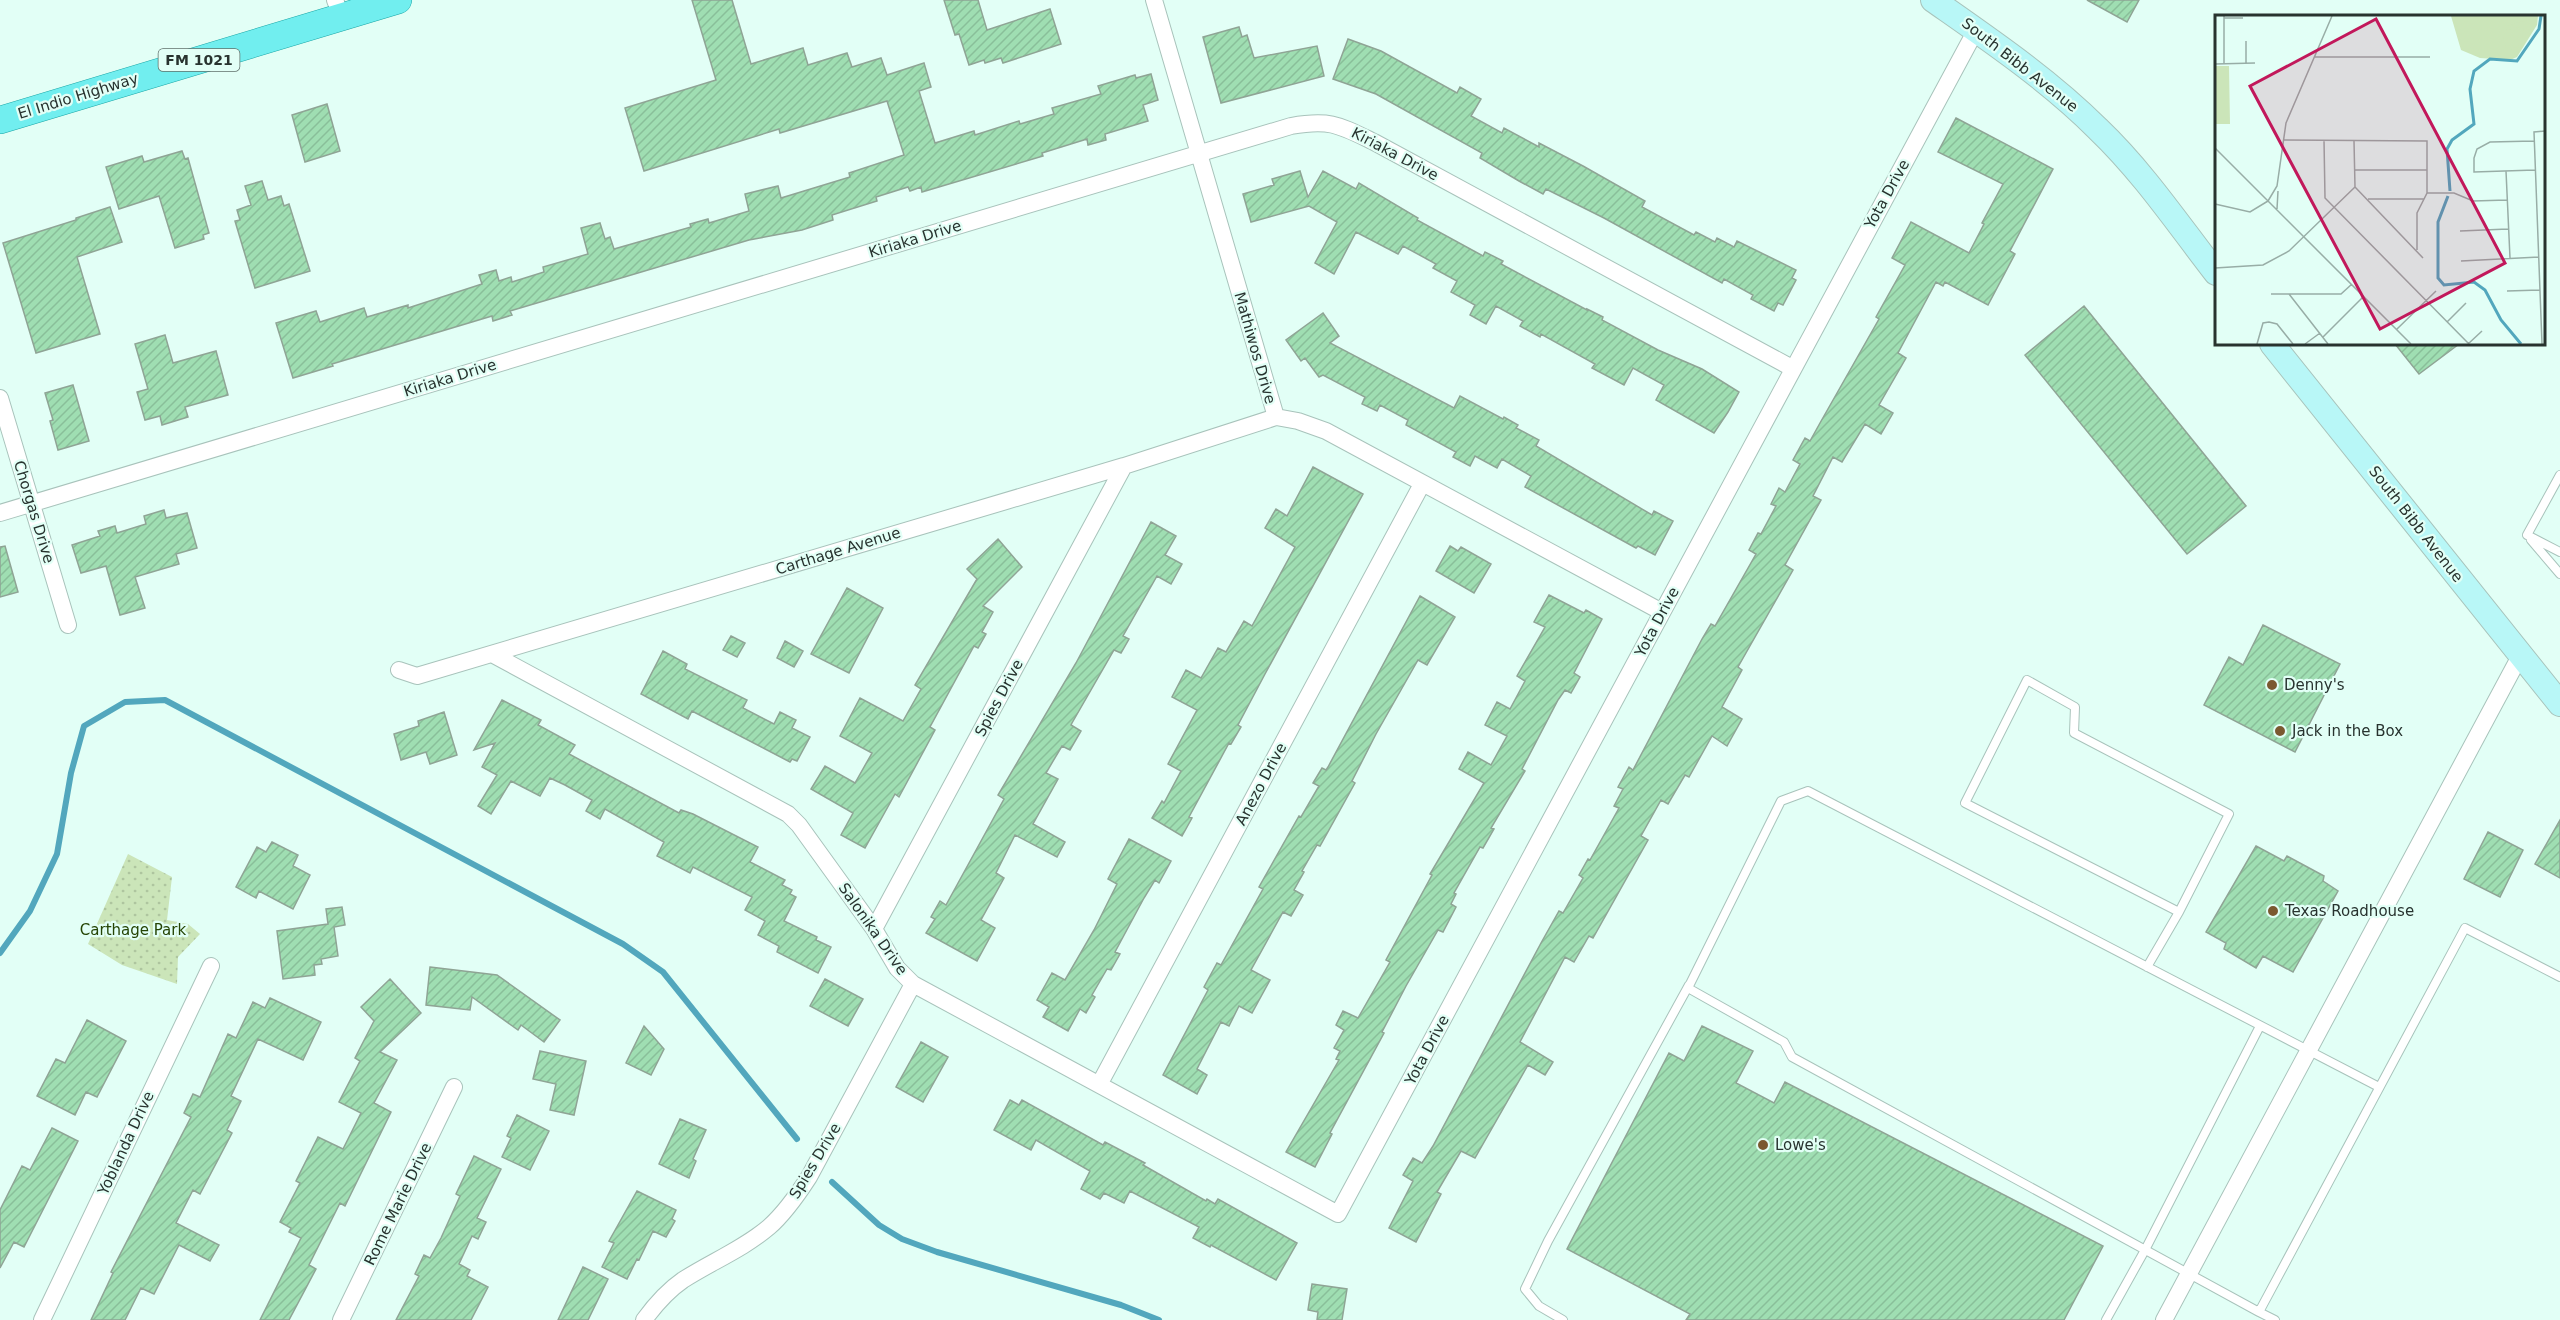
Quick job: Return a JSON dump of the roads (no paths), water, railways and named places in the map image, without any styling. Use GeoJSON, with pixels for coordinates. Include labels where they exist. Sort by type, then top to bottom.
{"type":"FeatureCollection","features":[{"type":"Feature","properties":{"kind":"main road","name":"El Indio Highway"},"geometry":{"type":"LineString","coordinates":[[0,120],[339,9],[398,0]]}},
{"type":"Feature","properties":{"kind":"main road","name":"South Bibb Avenue"},"geometry":{"type":"LineString","coordinates":[[1933,0],[2061,94],[2099,129],[2140,174],[2215,270]]}},
{"type":"Feature","properties":{"kind":"main road","name":"South Bibb Avenue"},"geometry":{"type":"LineString","coordinates":[[2273,345],[2560,704]]}},
{"type":"Feature","properties":{"kind":"street","name":"Mathiwos Drive"},"geometry":{"type":"LineString","coordinates":[[1154,0],[1276,417],[1298,421],[1326,431],[1662,612]]}},
{"type":"Feature","properties":{"kind":"street","name":"Yota Drive"},"geometry":{"type":"LineString","coordinates":[[1338,1214],[1976,30]]}},
{"type":"Feature","properties":{"kind":"street","name":"Kiriaka Drive"},"geometry":{"type":"LineString","coordinates":[[0,513],[1291,126],[1318,121],[1340,125],[1792,368]]}},
{"type":"Feature","properties":{"kind":"street","name":"Chorgas Drive"},"geometry":{"type":"LineString","coordinates":[[0,398],[68,626]]}},
{"type":"Feature","properties":{"kind":"street","name":"Carthage Avenue"},"geometry":{"type":"LineString","coordinates":[[399,670],[417,676],[1124,466],[1276,417]]}},
{"type":"Feature","properties":{"kind":"street","name":"Spies Drive"},"geometry":{"type":"LineString","coordinates":[[874,929],[1124,466]]}},
{"type":"Feature","properties":{"kind":"street","name":"Anezo Drive"},"geometry":{"type":"LineString","coordinates":[[1100,1083],[1422,484]]}},
{"type":"Feature","properties":{"kind":"street","name":"Salonika Drive"},"geometry":{"type":"LineString","coordinates":[[492,654],[788,814],[799,825],[874,929],[897,968],[913,984],[1100,1083],[1338,1214]]}},
{"type":"Feature","properties":{"kind":"street"},"geometry":{"type":"LineString","coordinates":[[2164,1320],[2520,656]]}},
{"type":"Feature","properties":{"kind":"street","name":"Yoblanda Drive"},"geometry":{"type":"LineString","coordinates":[[42,1320],[211,966]]}},
{"type":"Feature","properties":{"kind":"street","name":"Spies Drive"},"geometry":{"type":"LineString","coordinates":[[644,1320],[659,1300],[682,1281],[738,1249],[770,1226],[793,1201],[810,1177],[913,984]]}},
{"type":"Feature","properties":{"kind":"street","name":"Rome Marie Drive"},"geometry":{"type":"LineString","coordinates":[[342,1320],[454,1087]]}},
{"type":"Feature","properties":{"kind":"lane"},"geometry":{"type":"LineString","coordinates":[[2527,535],[2560,474]]}},
{"type":"Feature","properties":{"kind":"lane"},"geometry":{"type":"LineString","coordinates":[[2527,535],[2560,552]]}},
{"type":"Feature","properties":{"kind":"lane"},"geometry":{"type":"LineString","coordinates":[[2527,535],[2560,574]]}},
{"type":"Feature","properties":{"kind":"lane"},"geometry":{"type":"LineString","coordinates":[[2147,968],[2179,912],[2229,814],[2074,734],[2075,707],[2027,680],[1965,803],[2179,912]]}},
{"type":"Feature","properties":{"kind":"lane"},"geometry":{"type":"LineString","coordinates":[[1563,1320],[1539,1306],[1525,1289],[1548,1241],[1689,985],[1781,801],[1808,791],[2379,1087]]}},
{"type":"Feature","properties":{"kind":"lane"},"geometry":{"type":"LineString","coordinates":[[2259,1311],[2465,928],[2560,977]]}},
{"type":"Feature","properties":{"kind":"lane"},"geometry":{"type":"LineString","coordinates":[[1689,985],[1688,988],[1784,1042],[1792,1057],[2188,1275],[2275,1320]]}},
{"type":"Feature","properties":{"kind":"lane"},"geometry":{"type":"LineString","coordinates":[[2106,1320],[2145,1250],[2260,1026]]}},
{"type":"Feature","properties":{"kind":"waterway"},"geometry":{"type":"LineString","coordinates":[[0,953],[30,911],[57,854],[71,773],[84,726],[125,702],[165,700],[623,944],[663,972],[797,1139]]}},
{"type":"Feature","properties":{"kind":"waterway"},"geometry":{"type":"LineString","coordinates":[[832,1182],[879,1225],[902,1239],[937,1252],[1121,1305],[1159,1320]]}},
{"type":"Feature","properties":{"kind":"place","name":"Denny's"},"geometry":{"type":"Point","coordinates":[2272,685]}},
{"type":"Feature","properties":{"kind":"place","name":"Jack in the Box"},"geometry":{"type":"Point","coordinates":[2280,731]}},
{"type":"Feature","properties":{"kind":"place","name":"Texas Roadhouse"},"geometry":{"type":"Point","coordinates":[2273,911]}},
{"type":"Feature","properties":{"kind":"place","name":"Lowe's"},"geometry":{"type":"Point","coordinates":[1763,1145]}},
{"type":"Feature","properties":{"kind":"park label","name":"Carthage Park"},"geometry":{"type":"Point","coordinates":[133,930]}}]}
